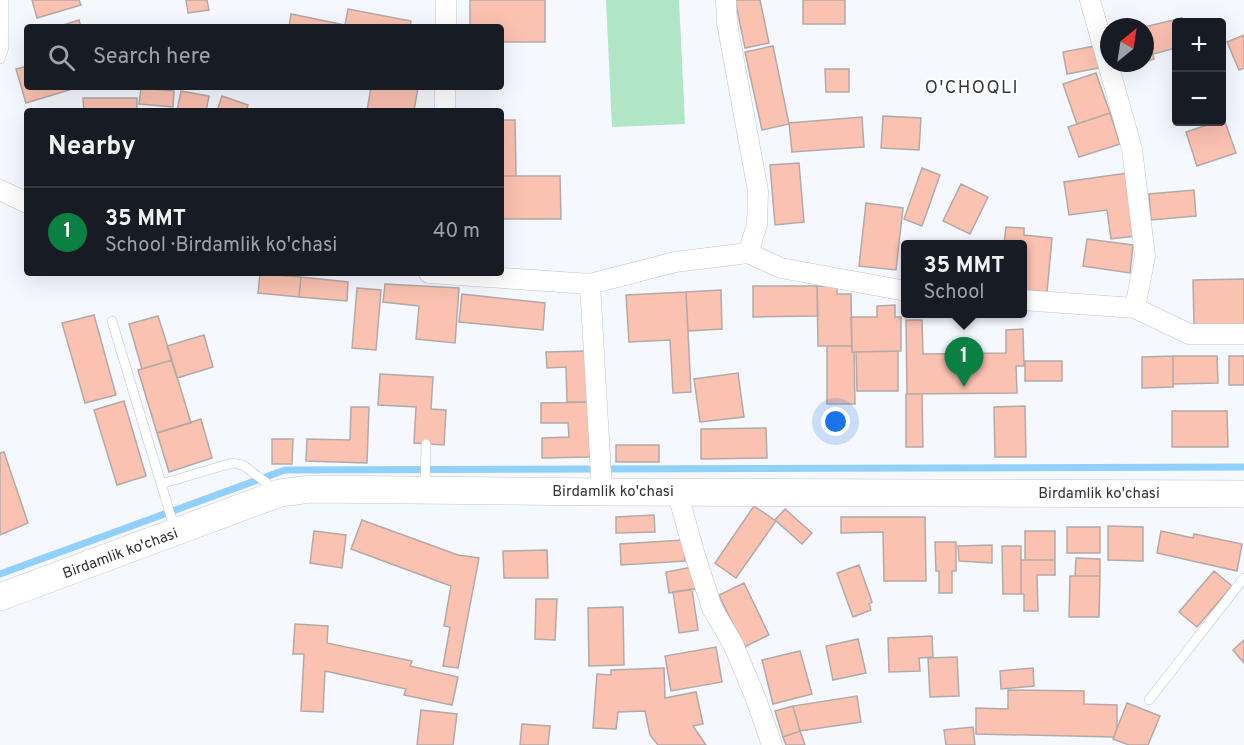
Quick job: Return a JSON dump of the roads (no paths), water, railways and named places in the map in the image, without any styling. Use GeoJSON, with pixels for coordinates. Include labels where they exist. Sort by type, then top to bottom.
{"type":"FeatureCollection","features":[{"type":"Feature","properties":{"kind":"street"},"geometry":{"type":"LineString","coordinates":[[446,0],[446,24]]}},
{"type":"Feature","properties":{"kind":"street"},"geometry":{"type":"LineString","coordinates":[[726,0],[727,23],[758,190],[757,225],[748,253]]}},
{"type":"Feature","properties":{"kind":"street"},"geometry":{"type":"LineString","coordinates":[[1090,0],[1132,149],[1144,256],[1136,308]]}},
{"type":"Feature","properties":{"kind":"street"},"geometry":{"type":"LineString","coordinates":[[445,90],[445,108]]}},
{"type":"Feature","properties":{"kind":"street"},"geometry":{"type":"LineString","coordinates":[[0,190],[24,202]]}},
{"type":"Feature","properties":{"kind":"street"},"geometry":{"type":"LineString","coordinates":[[468,276],[590,284],[675,262],[748,253],[782,268],[901,290]]}},
{"type":"Feature","properties":{"kind":"street"},"geometry":{"type":"LineString","coordinates":[[590,284],[602,492]]}},
{"type":"Feature","properties":{"kind":"street"},"geometry":{"type":"LineString","coordinates":[[1027,300],[1136,308],[1189,334],[1244,334]]}},
{"type":"Feature","properties":{"kind":"street","name":"Birdamlik ko'chasi"},"geometry":{"type":"LineString","coordinates":[[0,597],[280,494],[312,489],[1244,494]]}},
{"type":"Feature","properties":{"kind":"street"},"geometry":{"type":"LineString","coordinates":[[677,491],[693,552],[712,608],[733,644],[772,745]]}},
{"type":"Feature","properties":{"kind":"lane"},"geometry":{"type":"LineString","coordinates":[[0,59],[4,47],[4,0]]}},
{"type":"Feature","properties":{"kind":"lane"},"geometry":{"type":"LineString","coordinates":[[112,321],[176,532]]}},
{"type":"Feature","properties":{"kind":"lane"},"geometry":{"type":"LineString","coordinates":[[425,489],[426,444]]}},
{"type":"Feature","properties":{"kind":"lane"},"geometry":{"type":"LineString","coordinates":[[161,484],[232,464],[243,465],[255,472],[280,494]]}},
{"type":"Feature","properties":{"kind":"lane"},"geometry":{"type":"LineString","coordinates":[[1149,700],[1244,578]]}},
{"type":"Feature","properties":{"kind":"waterway"},"geometry":{"type":"LineString","coordinates":[[0,574],[285,470],[1244,467]]}},
{"type":"Feature","properties":{"kind":"place","name":"35 MMT"},"geometry":{"type":"Point","coordinates":[964,387]}},
{"type":"Feature","properties":{"kind":"district","name":"O'CHOQLI"},"geometry":{"type":"Point","coordinates":[972,87]}}]}
